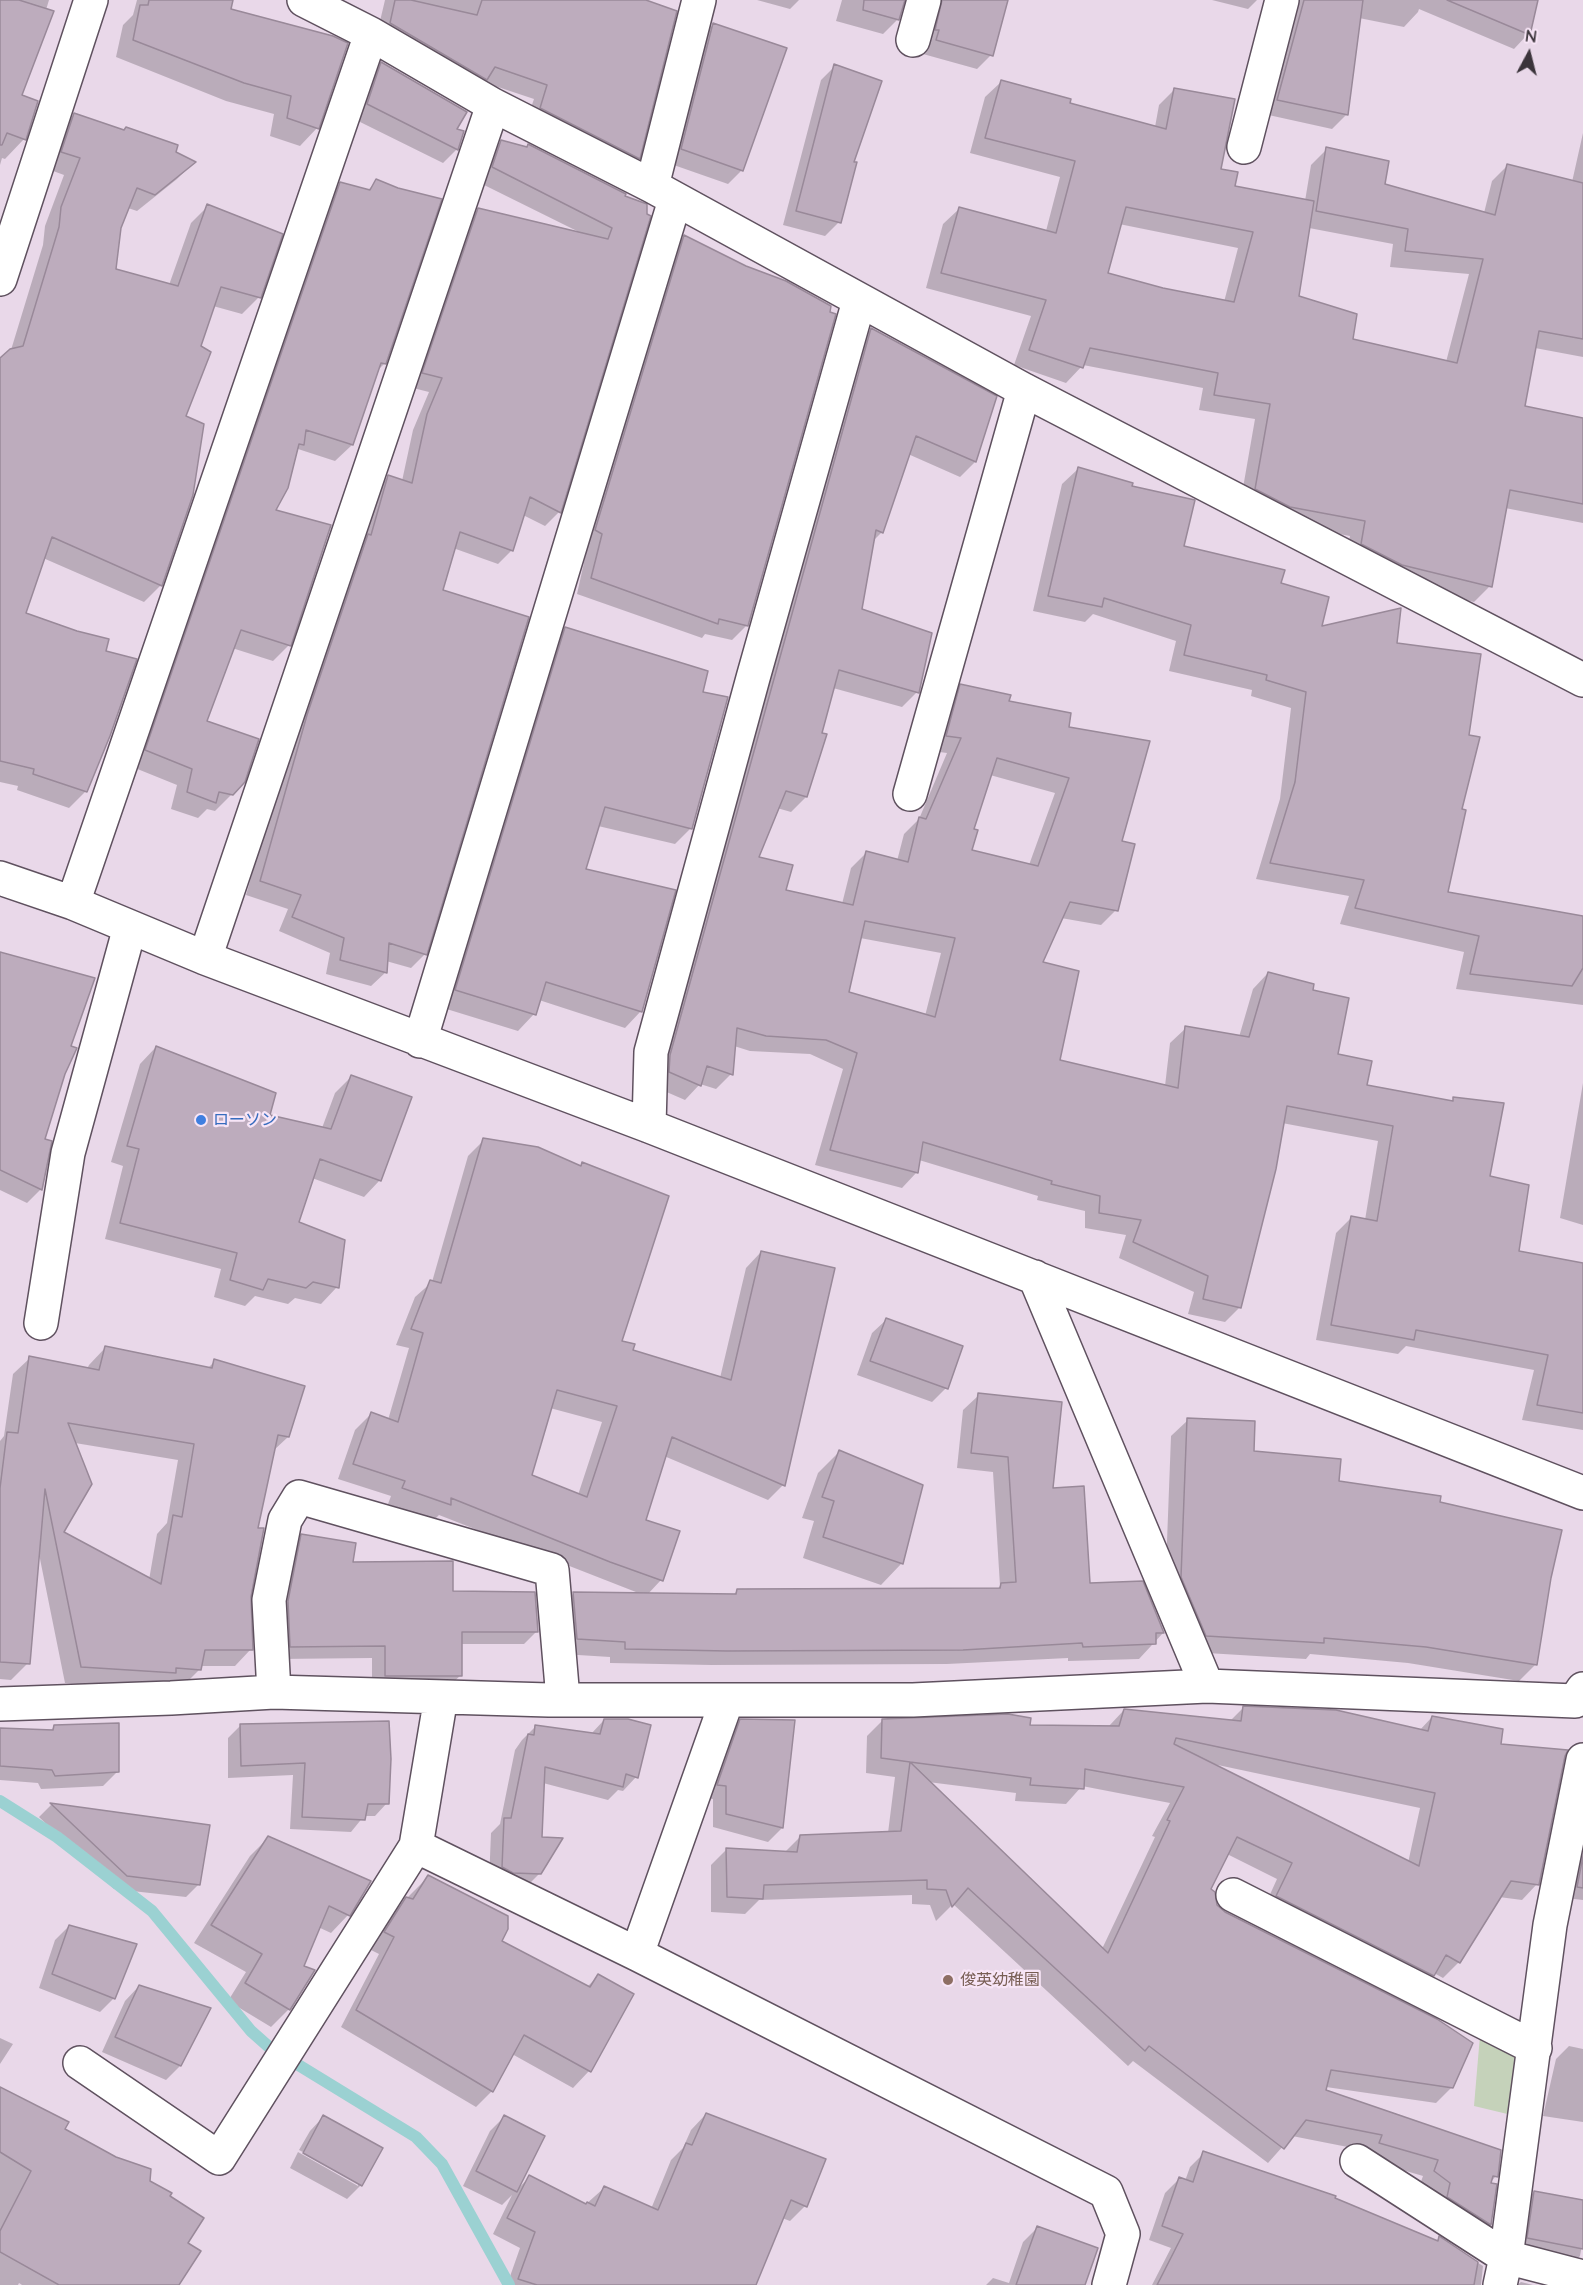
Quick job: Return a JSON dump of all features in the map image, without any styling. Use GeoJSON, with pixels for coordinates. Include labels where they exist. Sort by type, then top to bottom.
{"type":"FeatureCollection","features":[{"type":"Feature","properties":{"kind":"street"},"geometry":{"type":"LineString","coordinates":[[0,279],[91,0]]}},
{"type":"Feature","properties":{"kind":"street"},"geometry":{"type":"LineString","coordinates":[[304,0],[371,34],[492,105],[664,193],[1024,390],[1583,680]]}},
{"type":"Feature","properties":{"kind":"street"},"geometry":{"type":"LineString","coordinates":[[420,1041],[664,193],[699,0]]}},
{"type":"Feature","properties":{"kind":"street"},"geometry":{"type":"LineString","coordinates":[[913,40],[924,0]]}},
{"type":"Feature","properties":{"kind":"street"},"geometry":{"type":"LineString","coordinates":[[1245,147],[1282,0]]}},
{"type":"Feature","properties":{"kind":"street"},"geometry":{"type":"LineString","coordinates":[[73,903],[371,34]]}},
{"type":"Feature","properties":{"kind":"street"},"geometry":{"type":"LineString","coordinates":[[205,958],[492,105]]}},
{"type":"Feature","properties":{"kind":"street"},"geometry":{"type":"LineString","coordinates":[[649,1126],[651,1052],[859,301]]}},
{"type":"Feature","properties":{"kind":"street"},"geometry":{"type":"LineString","coordinates":[[910,794],[1024,390]]}},
{"type":"Feature","properties":{"kind":"street"},"geometry":{"type":"LineString","coordinates":[[0,878],[73,903],[205,958],[649,1126],[1583,1493]]}},
{"type":"Feature","properties":{"kind":"street"},"geometry":{"type":"LineString","coordinates":[[41,1323],[68,1153],[130,927]]}},
{"type":"Feature","properties":{"kind":"street"},"geometry":{"type":"LineString","coordinates":[[1035,1277],[1207,1686]]}},
{"type":"Feature","properties":{"kind":"street"},"geometry":{"type":"LineString","coordinates":[[274,1692],[269,1600],[285,1520],[300,1497],[552,1570],[563,1699]]}},
{"type":"Feature","properties":{"kind":"street"},"geometry":{"type":"LineString","coordinates":[[0,1704],[274,1692],[549,1700],[913,1700],[1207,1686],[1575,1701],[1583,1689]]}},
{"type":"Feature","properties":{"kind":"street"},"geometry":{"type":"LineString","coordinates":[[80,2062],[219,2158],[416,1846],[441,1697]]}},
{"type":"Feature","properties":{"kind":"street"},"geometry":{"type":"LineString","coordinates":[[637,1954],[727,1700]]}},
{"type":"Feature","properties":{"kind":"street"},"geometry":{"type":"LineString","coordinates":[[1503,2271],[1550,1925],[1583,1760]]}},
{"type":"Feature","properties":{"kind":"street"},"geometry":{"type":"LineString","coordinates":[[416,1846],[637,1954],[1106,2192],[1123,2235],[1109,2285]]}},
{"type":"Feature","properties":{"kind":"street"},"geometry":{"type":"LineString","coordinates":[[1233,1895],[1535,2048]]}},
{"type":"Feature","properties":{"kind":"street"},"geometry":{"type":"LineString","coordinates":[[1357,2161],[1503,2271],[1583,2277]]}},
{"type":"Feature","properties":{"kind":"green space"},"geometry":{"type":"Polygon","coordinates":[[[1482,2012],[1535,2023],[1520,2117],[1474,2106],[1482,2012]]]}},
{"type":"Feature","properties":{"kind":"building"},"geometry":{"type":"Polygon","coordinates":[[[0,0],[19,0],[54,11],[22,95],[38,101],[26,140],[7,133],[2,145],[0,145],[0,0]]]}},
{"type":"Feature","properties":{"kind":"building"},"geometry":{"type":"Polygon","coordinates":[[[149,0],[233,0],[231,9],[333,36],[348,43],[319,129],[287,118],[291,96],[244,83],[133,40],[140,5],[148,5],[149,0]]]}},
{"type":"Feature","properties":{"kind":"building"},"geometry":{"type":"Polygon","coordinates":[[[395,0],[411,0],[477,15],[482,0],[646,0],[677,11],[640,159],[540,108],[547,85],[495,67],[487,80],[390,23],[395,0]]]}},
{"type":"Feature","properties":{"kind":"building"},"geometry":{"type":"Polygon","coordinates":[[[864,0],[905,0],[899,20],[863,10],[864,0]]]}},
{"type":"Feature","properties":{"kind":"building"},"geometry":{"type":"Polygon","coordinates":[[[942,0],[1008,0],[993,56],[936,40],[939,30],[935,30],[942,0]]]}},
{"type":"Feature","properties":{"kind":"building"},"geometry":{"type":"Polygon","coordinates":[[[1304,0],[1363,0],[1348,115],[1277,100],[1304,0]]]}},
{"type":"Feature","properties":{"kind":"building"},"geometry":{"type":"Polygon","coordinates":[[[1447,0],[1538,0],[1530,35],[1447,0]]]}},
{"type":"Feature","properties":{"kind":"building"},"geometry":{"type":"Polygon","coordinates":[[[713,23],[787,48],[743,171],[681,149],[713,23]]]}},
{"type":"Feature","properties":{"kind":"building"},"geometry":{"type":"Polygon","coordinates":[[[381,62],[467,112],[457,129],[464,131],[458,150],[367,104],[381,62]]]}},
{"type":"Feature","properties":{"kind":"building"},"geometry":{"type":"Polygon","coordinates":[[[834,64],[882,81],[854,162],[857,162],[841,223],[796,211],[834,64]]]}},
{"type":"Feature","properties":{"kind":"building"},"geometry":{"type":"Polygon","coordinates":[[[1001,80],[1071,99],[1070,103],[1166,129],[1174,88],[1235,99],[1221,169],[1238,172],[1235,186],[1314,201],[1299,296],[1357,314],[1353,339],[1457,363],[1483,259],[1405,251],[1408,229],[1316,211],[1326,147],[1389,161],[1385,184],[1495,215],[1507,164],[1583,183],[1583,339],[1539,331],[1525,406],[1583,418],[1583,504],[1510,490],[1492,587],[1402,565],[1361,544],[1365,521],[1290,507],[1255,489],[1270,404],[1214,395],[1218,373],[1090,348],[1083,368],[1029,350],[1046,300],[941,273],[959,207],[1056,233],[1075,161],[985,138],[1001,80]],[[1126,207],[1108,273],[1163,288],[1234,302],[1253,232],[1126,207]]]}},
{"type":"Feature","properties":{"kind":"building"},"geometry":{"type":"Polygon","coordinates":[[[74,113],[124,130],[126,127],[178,145],[176,152],[196,162],[155,195],[137,188],[121,228],[116,269],[178,286],[207,204],[283,234],[261,298],[221,287],[201,346],[211,352],[186,416],[204,424],[193,495],[162,586],[52,537],[26,613],[77,631],[109,639],[106,651],[137,659],[110,736],[87,792],[33,774],[34,769],[0,761],[0,358],[10,349],[23,346],[59,227],[61,207],[80,158],[61,152],[74,113]]]}},
{"type":"Feature","properties":{"kind":"building"},"geometry":{"type":"Polygon","coordinates":[[[501,140],[527,147],[528,144],[626,194],[625,196],[647,204],[647,214],[651,216],[561,513],[530,497],[513,551],[460,532],[443,590],[529,617],[427,955],[389,943],[387,973],[340,960],[344,938],[292,917],[301,895],[260,881],[307,715],[368,534],[371,535],[388,475],[412,483],[427,414],[442,378],[422,373],[478,208],[608,239],[612,228],[492,167],[501,140]]]}},
{"type":"Feature","properties":{"kind":"building"},"geometry":{"type":"Polygon","coordinates":[[[376,179],[398,188],[442,199],[386,364],[381,363],[353,445],[306,430],[304,445],[299,444],[288,488],[276,510],[331,525],[291,646],[241,630],[207,721],[259,739],[245,782],[233,795],[219,792],[216,803],[187,792],[192,769],[145,750],[340,182],[370,190],[376,179]]]}},
{"type":"Feature","properties":{"kind":"building"},"geometry":{"type":"Polygon","coordinates":[[[684,235],[746,266],[786,281],[831,306],[830,312],[836,314],[748,626],[719,619],[718,624],[591,578],[602,534],[595,530],[684,235]]]}},
{"type":"Feature","properties":{"kind":"building"},"geometry":{"type":"Polygon","coordinates":[[[871,328],[997,396],[976,462],[916,436],[883,533],[876,530],[862,609],[932,633],[919,693],[839,670],[822,733],[827,734],[807,797],[786,791],[759,857],[793,865],[786,890],[853,905],[866,851],[908,862],[919,817],[926,819],[961,738],[946,736],[960,684],[1011,695],[1009,701],[1071,713],[1069,727],[1150,741],[1122,841],[1135,844],[1118,911],[1070,902],[1043,962],[1079,971],[1060,1060],[1178,1088],[1185,1026],[1249,1037],[1268,972],[1314,984],[1313,990],[1349,998],[1338,1054],[1372,1061],[1367,1085],[1453,1101],[1453,1097],[1504,1103],[1490,1176],[1529,1185],[1519,1251],[1583,1263],[1583,1413],[1537,1405],[1548,1355],[1416,1330],[1414,1340],[1331,1325],[1351,1216],[1377,1221],[1393,1126],[1287,1106],[1276,1169],[1241,1308],[1203,1299],[1208,1276],[1133,1242],[1141,1220],[1099,1213],[1100,1196],[1051,1184],[1052,1181],[923,1142],[918,1173],[830,1150],[857,1053],[826,1040],[766,1036],[737,1028],[733,1075],[707,1066],[701,1086],[669,1072],[670,1055],[871,328]],[[997,758],[974,829],[978,830],[972,850],[1038,866],[1069,778],[997,758]],[[865,921],[849,992],[935,1017],[955,938],[865,921]]]}},
{"type":"Feature","properties":{"kind":"building"},"geometry":{"type":"Polygon","coordinates":[[[1078,467],[1133,483],[1132,486],[1195,500],[1184,546],[1285,570],[1281,583],[1329,597],[1322,626],[1401,608],[1397,643],[1481,654],[1469,735],[1480,737],[1462,809],[1466,810],[1448,892],[1583,916],[1583,968],[1572,986],[1470,974],[1479,936],[1355,908],[1364,880],[1270,863],[1295,782],[1306,692],[1266,680],[1267,675],[1184,655],[1191,625],[1104,598],[1102,607],[1048,596],[1078,467]]]}},
{"type":"Feature","properties":{"kind":"building"},"geometry":{"type":"Polygon","coordinates":[[[565,627],[708,671],[703,692],[728,697],[692,829],[605,807],[586,869],[676,890],[642,1012],[546,982],[536,1015],[455,990],[565,627]]]}},
{"type":"Feature","properties":{"kind":"building"},"geometry":{"type":"Polygon","coordinates":[[[0,952],[95,978],[71,1046],[77,1048],[65,1074],[45,1139],[52,1141],[42,1190],[0,1170],[0,952]]]}},
{"type":"Feature","properties":{"kind":"building"},"geometry":{"type":"Polygon","coordinates":[[[156,1046],[276,1093],[270,1115],[331,1129],[351,1075],[412,1097],[381,1181],[320,1159],[299,1222],[345,1240],[339,1288],[313,1282],[306,1288],[268,1279],[263,1290],[230,1280],[237,1253],[120,1223],[139,1149],[127,1146],[156,1046]]]}},
{"type":"Feature","properties":{"kind":"building"},"geometry":{"type":"Polygon","coordinates":[[[483,1138],[538,1147],[581,1166],[582,1162],[669,1196],[622,1341],[635,1344],[633,1350],[731,1380],[761,1251],[835,1268],[785,1486],[672,1437],[646,1520],[680,1531],[663,1581],[451,1498],[451,1505],[402,1488],[405,1481],[353,1464],[371,1412],[398,1422],[423,1333],[411,1329],[430,1280],[441,1283],[483,1138]],[[557,1390],[532,1475],[587,1497],[617,1406],[557,1390]]]}},
{"type":"Feature","properties":{"kind":"building"},"geometry":{"type":"Polygon","coordinates":[[[886,1318],[963,1346],[948,1389],[870,1361],[886,1318]]]}},
{"type":"Feature","properties":{"kind":"building"},"geometry":{"type":"Polygon","coordinates":[[[105,1346],[212,1368],[214,1359],[305,1386],[289,1437],[278,1435],[258,1528],[264,1528],[251,1597],[253,1650],[205,1650],[201,1670],[176,1668],[176,1673],[81,1667],[45,1489],[30,1664],[0,1662],[0,1488],[7,1432],[18,1433],[29,1356],[99,1370],[105,1346]],[[68,1423],[92,1484],[64,1532],[161,1584],[173,1515],[182,1517],[194,1444],[68,1423]]]}},
{"type":"Feature","properties":{"kind":"building"},"geometry":{"type":"Polygon","coordinates":[[[978,1393],[1062,1402],[1053,1488],[1084,1486],[1090,1583],[1143,1581],[1164,1633],[1156,1633],[1156,1644],[1083,1647],[1082,1643],[963,1650],[727,1651],[625,1649],[625,1642],[577,1639],[573,1592],[736,1594],[737,1589],[1000,1588],[1001,1583],[1016,1582],[1008,1457],[971,1453],[978,1393]]]}},
{"type":"Feature","properties":{"kind":"building"},"geometry":{"type":"Polygon","coordinates":[[[1187,1418],[1255,1421],[1254,1451],[1341,1459],[1339,1481],[1441,1496],[1440,1502],[1562,1530],[1551,1578],[1537,1665],[1426,1647],[1324,1638],[1324,1643],[1206,1636],[1181,1577],[1187,1418]]]}},
{"type":"Feature","properties":{"kind":"building"},"geometry":{"type":"Polygon","coordinates":[[[839,1450],[923,1485],[903,1564],[823,1537],[834,1501],[822,1497],[839,1450]]]}},
{"type":"Feature","properties":{"kind":"building"},"geometry":{"type":"Polygon","coordinates":[[[301,1534],[356,1543],[353,1562],[453,1561],[453,1591],[535,1592],[538,1632],[462,1632],[462,1676],[385,1676],[385,1646],[290,1647],[288,1601],[301,1534]]]}},
{"type":"Feature","properties":{"kind":"building"},"geometry":{"type":"Polygon","coordinates":[[[1243,1706],[1336,1710],[1428,1731],[1432,1716],[1503,1729],[1501,1744],[1568,1750],[1539,1885],[1511,1881],[1460,1963],[1446,1955],[1434,1976],[1276,1896],[1292,1863],[1237,1837],[1211,1889],[1215,1892],[1217,1905],[1225,1912],[1437,2019],[1473,2043],[1453,2088],[1331,2070],[1326,2090],[1501,2150],[1498,2177],[1493,2176],[1491,2183],[1497,2184],[1491,2225],[1447,2197],[1450,2183],[1434,2171],[1438,2160],[1379,2143],[1382,2135],[1306,2120],[1284,2149],[1149,2046],[1145,2051],[968,1888],[952,1907],[946,1890],[927,1889],[927,1880],[764,1885],[763,1899],[727,1897],[726,1848],[797,1852],[800,1835],[901,1831],[910,1762],[881,1758],[882,1719],[1008,1714],[1031,1718],[1030,1725],[1119,1726],[1124,1709],[1241,1721],[1243,1706]],[[1176,1738],[1174,1744],[1419,1866],[1435,1793],[1176,1738]],[[910,1762],[1108,1953],[1184,1787],[1085,1769],[1084,1789],[1030,1785],[1031,1778],[910,1762]]]}},
{"type":"Feature","properties":{"kind":"building"},"geometry":{"type":"Polygon","coordinates":[[[604,1719],[628,1719],[651,1725],[638,1778],[626,1774],[623,1787],[545,1767],[542,1837],[563,1838],[541,1874],[513,1873],[502,1867],[504,1818],[511,1818],[528,1734],[534,1735],[535,1725],[600,1734],[604,1719]]]}},
{"type":"Feature","properties":{"kind":"building"},"geometry":{"type":"Polygon","coordinates":[[[740,1719],[795,1720],[783,1828],[726,1814],[726,1786],[717,1785],[740,1719]]]}},
{"type":"Feature","properties":{"kind":"building"},"geometry":{"type":"Polygon","coordinates":[[[389,1721],[391,1759],[389,1804],[368,1804],[365,1820],[302,1817],[305,1763],[241,1766],[240,1724],[389,1721]]]}},
{"type":"Feature","properties":{"kind":"building"},"geometry":{"type":"Polygon","coordinates":[[[119,1723],[119,1772],[55,1776],[52,1770],[0,1766],[0,1728],[53,1730],[54,1725],[119,1723]]]}},
{"type":"Feature","properties":{"kind":"building"},"geometry":{"type":"Polygon","coordinates":[[[50,1803],[210,1825],[200,1885],[127,1876],[50,1803]]]}},
{"type":"Feature","properties":{"kind":"building"},"geometry":{"type":"Polygon","coordinates":[[[268,1836],[371,1881],[350,1916],[329,1906],[304,1966],[315,1970],[290,2010],[245,1983],[262,1954],[211,1925],[268,1836]]]}},
{"type":"Feature","properties":{"kind":"building"},"geometry":{"type":"Polygon","coordinates":[[[1583,1856],[1583,1888],[1577,1887],[1583,1856]]]}},
{"type":"Feature","properties":{"kind":"building"},"geometry":{"type":"Polygon","coordinates":[[[428,1875],[508,1916],[508,1929],[502,1941],[590,1987],[598,1974],[634,1994],[591,2072],[524,2035],[493,2092],[356,2010],[394,1937],[384,1932],[406,1897],[413,1899],[428,1875]]]}},
{"type":"Feature","properties":{"kind":"building"},"geometry":{"type":"Polygon","coordinates":[[[69,1925],[137,1944],[115,1999],[52,1974],[69,1925]]]}},
{"type":"Feature","properties":{"kind":"building"},"geometry":{"type":"Polygon","coordinates":[[[139,1985],[211,2008],[181,2066],[115,2037],[139,1985]]]}},
{"type":"Feature","properties":{"kind":"building"},"geometry":{"type":"Polygon","coordinates":[[[0,2087],[69,2122],[65,2129],[116,2157],[151,2169],[150,2181],[172,2193],[170,2196],[204,2218],[188,2243],[201,2251],[179,2285],[59,2285],[0,2252],[0,2231],[31,2171],[0,2152],[0,2087]]]}},
{"type":"Feature","properties":{"kind":"building"},"geometry":{"type":"Polygon","coordinates":[[[706,2113],[826,2159],[807,2207],[791,2200],[756,2285],[537,2285],[518,2279],[535,2232],[507,2218],[529,2175],[586,2204],[587,2202],[595,2206],[604,2186],[658,2210],[686,2143],[692,2145],[706,2113]]]}},
{"type":"Feature","properties":{"kind":"building"},"geometry":{"type":"Polygon","coordinates":[[[323,2115],[383,2148],[362,2186],[303,2153],[323,2115]]]}},
{"type":"Feature","properties":{"kind":"building"},"geometry":{"type":"Polygon","coordinates":[[[504,2115],[545,2136],[517,2192],[476,2171],[504,2115]]]}},
{"type":"Feature","properties":{"kind":"building"},"geometry":{"type":"Polygon","coordinates":[[[1203,2151],[1336,2196],[1335,2198],[1438,2241],[1439,2236],[1478,2262],[1474,2285],[1157,2285],[1183,2234],[1162,2226],[1179,2177],[1193,2182],[1203,2151]]]}},
{"type":"Feature","properties":{"kind":"building"},"geometry":{"type":"Polygon","coordinates":[[[1534,2191],[1583,2200],[1583,2249],[1527,2238],[1534,2191]]]}},
{"type":"Feature","properties":{"kind":"building"},"geometry":{"type":"Polygon","coordinates":[[[1037,2226],[1098,2248],[1085,2285],[1016,2285],[1037,2226]]]}},
{"type":"Feature","properties":{"kind":"waterway"},"geometry":{"type":"LineString","coordinates":[[0,1801],[57,1837],[152,1911],[251,2031],[269,2047],[416,2137],[442,2164],[509,2285]]}},
{"type":"Feature","properties":{"kind":"place","name":"ローソン"},"geometry":{"type":"Point","coordinates":[201,1120]}},
{"type":"Feature","properties":{"kind":"place","name":"俊英幼稚園"},"geometry":{"type":"Point","coordinates":[948,1980]}}]}
